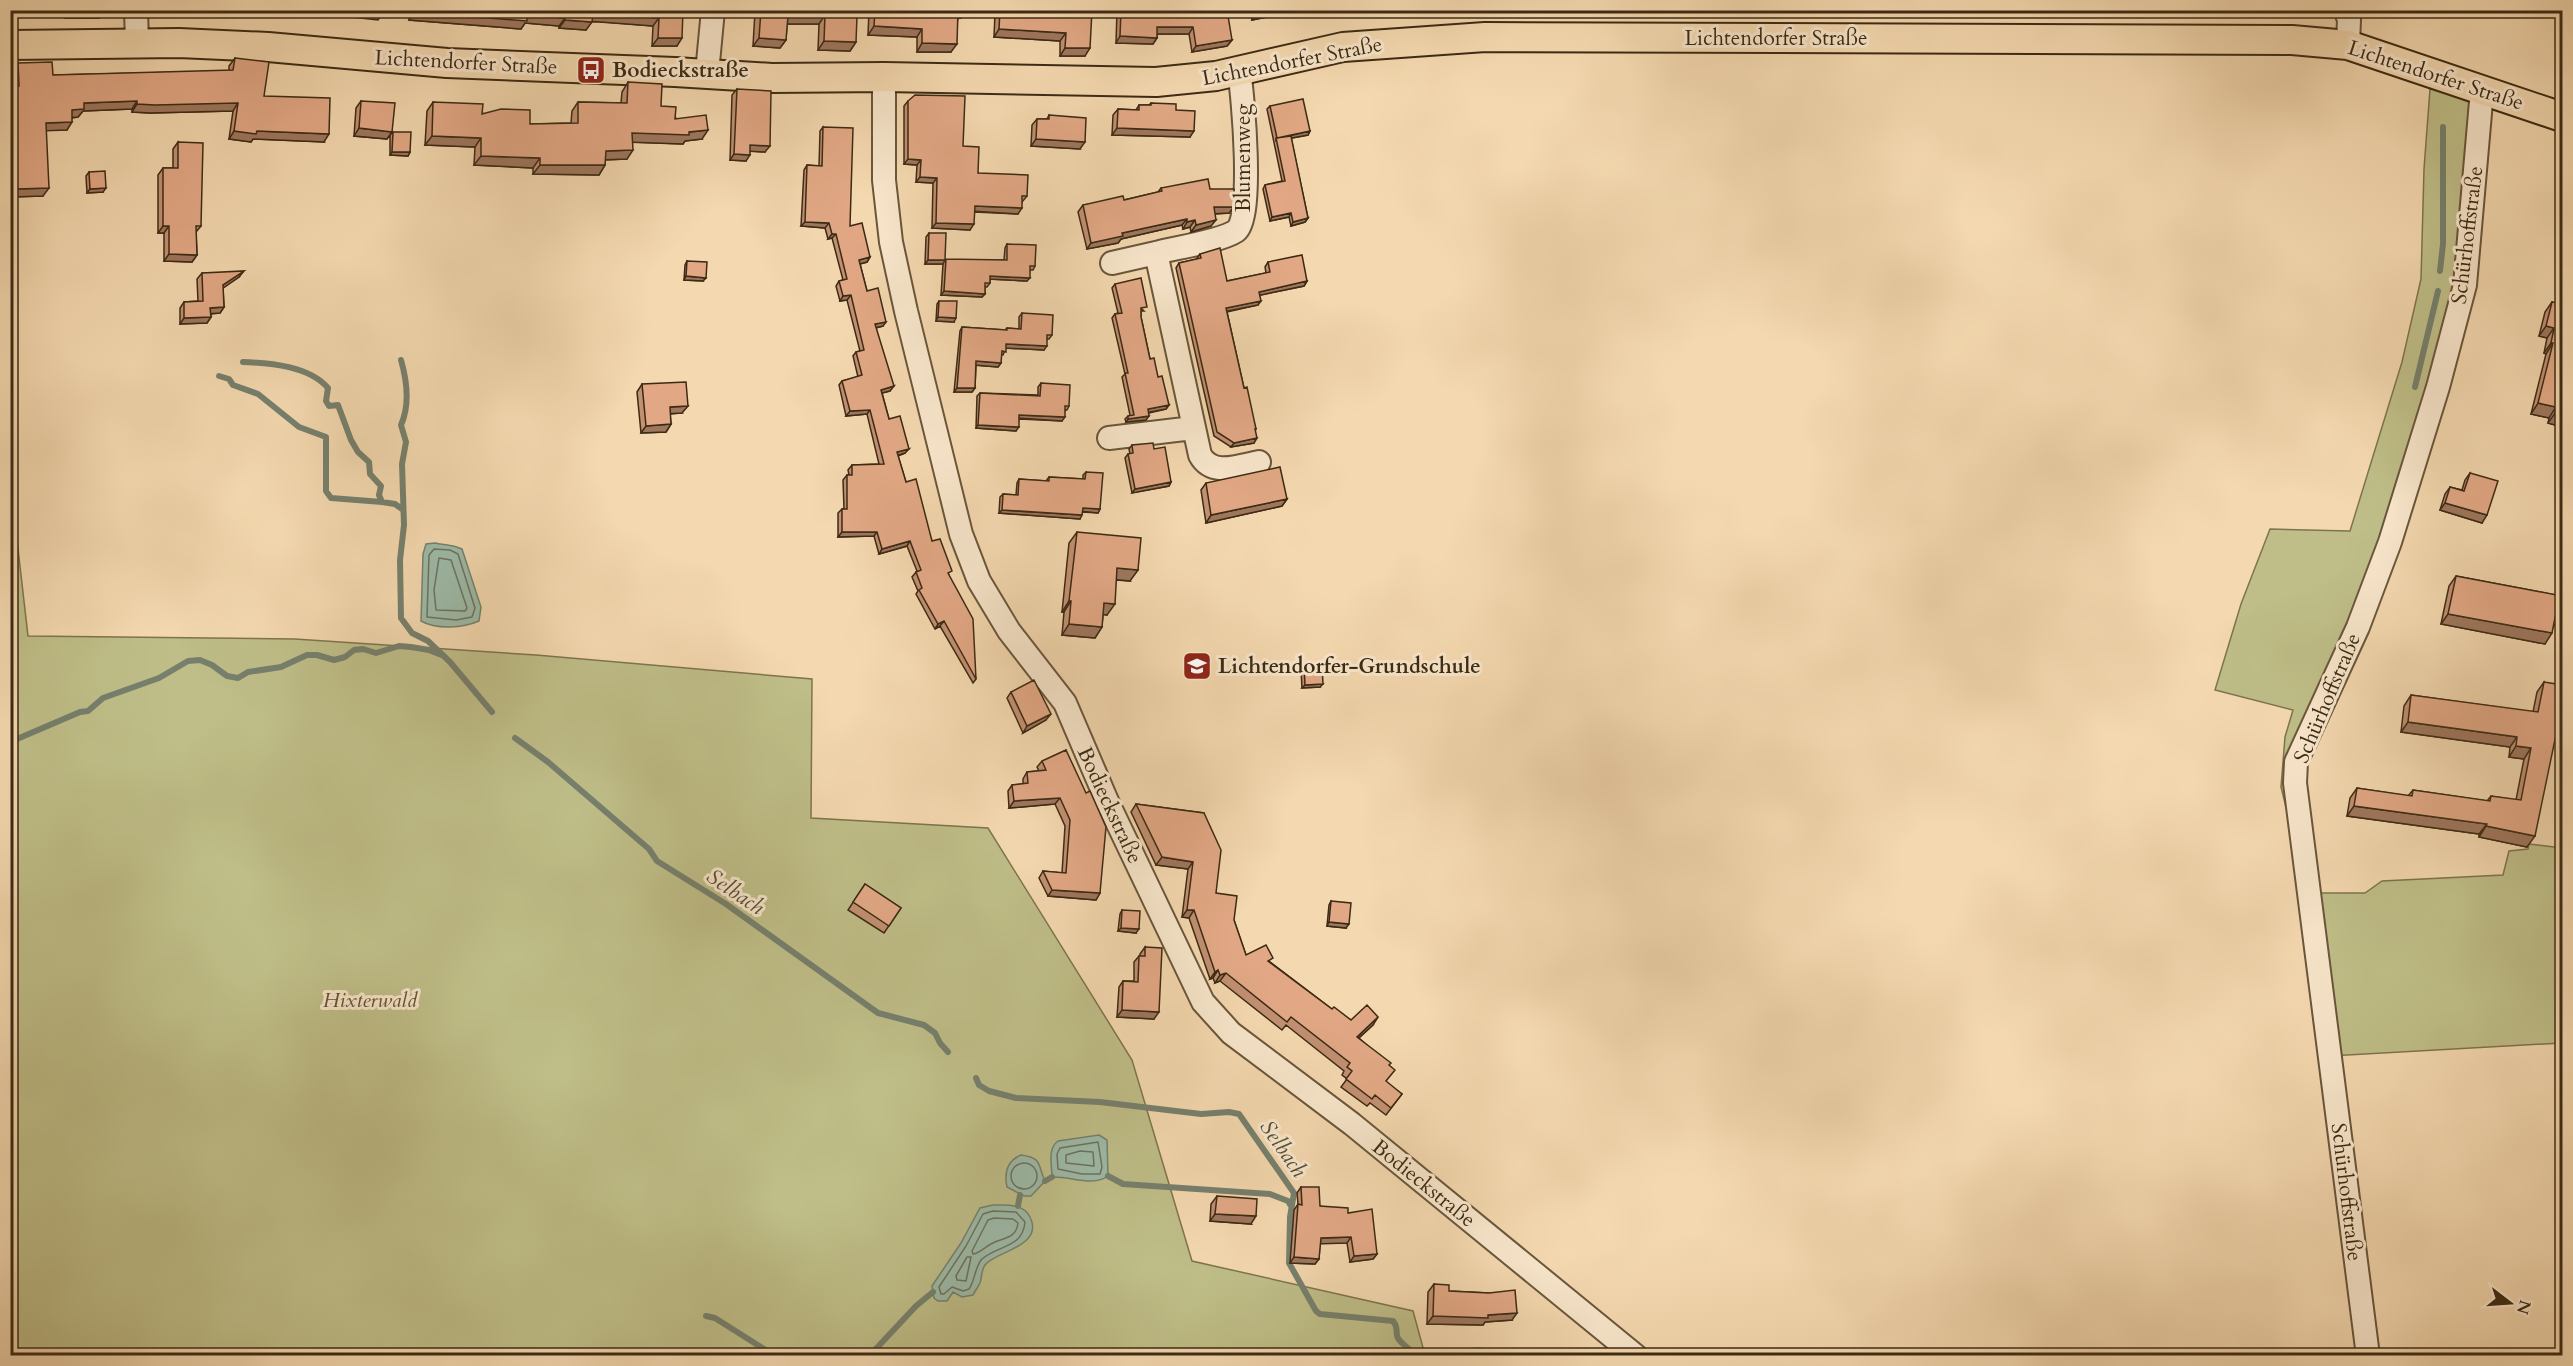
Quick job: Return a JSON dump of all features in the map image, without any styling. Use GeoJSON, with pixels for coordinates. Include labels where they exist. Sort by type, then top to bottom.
{"type":"FeatureCollection","features":[{"type":"Feature","properties":{"kind":"main road","name":"Lichtendorfer Straße"},"geometry":{"type":"LineString","coordinates":[[10,45],[137,43],[268,47],[447,63],[706,73],[772,78],[884,77],[1156,82],[1181,81],[1239,71],[1343,47],[1485,37],[2310,41],[2348,45],[2562,117]]}},
{"type":"Feature","properties":{"kind":"street"},"geometry":{"type":"LineString","coordinates":[[136,10],[137,43]]}},
{"type":"Feature","properties":{"kind":"street"},"geometry":{"type":"LineString","coordinates":[[706,73],[712,10]]}},
{"type":"Feature","properties":{"kind":"street"},"geometry":{"type":"LineString","coordinates":[[2345,10],[2349,19],[2348,45]]}},
{"type":"Feature","properties":{"kind":"street","name":"Blumenweg"},"geometry":{"type":"LineString","coordinates":[[1112,263],[1224,236],[1238,230],[1242,224],[1246,208],[1245,141],[1244,97],[1239,71]]}},
{"type":"Feature","properties":{"kind":"street","name":"Bodieckstraße"},"geometry":{"type":"LineString","coordinates":[[884,77],[884,180],[891,242],[961,534],[979,581],[1009,631],[1065,703],[1107,801],[1203,1002],[1213,1016],[1231,1033],[1361,1132],[1636,1356]]}},
{"type":"Feature","properties":{"kind":"street","name":"Schürhoffstraße"},"geometry":{"type":"LineString","coordinates":[[2368,1356],[2295,783],[2296,762],[2356,632],[2390,542],[2438,387],[2465,285],[2482,90]]}},
{"type":"Feature","properties":{"kind":"street"},"geometry":{"type":"LineString","coordinates":[[1156,253],[1200,454],[1209,466],[1225,469],[1259,462]]}},
{"type":"Feature","properties":{"kind":"street"},"geometry":{"type":"LineString","coordinates":[[1109,438],[1193,428]]}},
{"type":"Feature","properties":{"kind":"green space"},"geometry":{"type":"Polygon","coordinates":[[[2431,76],[2481,92],[2462,284],[2414,457],[2303,741],[2307,893],[2281,787],[2285,737],[2293,710],[2215,690],[2241,604],[2270,529],[2350,531],[2402,362],[2421,279],[2424,169],[2431,76]]]}},
{"type":"Feature","properties":{"kind":"green space","name":"Hixterwald"},"geometry":{"type":"Polygon","coordinates":[[[10,479],[28,636],[295,639],[536,655],[812,679],[811,818],[988,828],[1132,1060],[1192,1261],[1413,1311],[1425,1355],[11,1355],[10,479]]]}},
{"type":"Feature","properties":{"kind":"green space"},"geometry":{"type":"Polygon","coordinates":[[[2529,844],[2562,848],[2562,1043],[2330,1056],[2309,893],[2365,893],[2382,881],[2503,875],[2509,851],[2528,849],[2529,844]]]}},
{"type":"Feature","properties":{"kind":"water"},"geometry":{"type":"Polygon","coordinates":[[[435,543],[462,549],[481,607],[479,621],[450,627],[435,626],[421,621],[423,554],[426,544],[435,543]]]}},
{"type":"Feature","properties":{"kind":"water"},"geometry":{"type":"Polygon","coordinates":[[[1099,1135],[1107,1140],[1108,1176],[1095,1181],[1052,1177],[1051,1153],[1058,1141],[1099,1135]]]}},
{"type":"Feature","properties":{"kind":"water"},"geometry":{"type":"Polygon","coordinates":[[[1021,1155],[1036,1160],[1045,1181],[1031,1196],[1024,1196],[1007,1187],[1008,1168],[1012,1161],[1021,1155]]]}},
{"type":"Feature","properties":{"kind":"water"},"geometry":{"type":"Polygon","coordinates":[[[993,1205],[1019,1207],[1027,1212],[1033,1227],[1030,1235],[1024,1242],[985,1265],[980,1283],[973,1295],[962,1297],[953,1292],[947,1301],[938,1301],[934,1298],[932,1286],[961,1243],[980,1208],[993,1205]]]}},
{"type":"Feature","properties":{"kind":"building"},"geometry":{"type":"Polygon","coordinates":[[[104,10],[104,11],[69,11],[104,10]]]}},
{"type":"Feature","properties":{"kind":"building"},"geometry":{"type":"Polygon","coordinates":[[[415,10],[683,10],[682,38],[658,38],[659,18],[593,13],[592,22],[527,15],[527,21],[415,12],[415,10]]]}},
{"type":"Feature","properties":{"kind":"building"},"geometry":{"type":"Polygon","coordinates":[[[761,10],[841,10],[841,16],[857,16],[856,42],[824,41],[825,15],[788,16],[786,40],[759,38],[761,10]]]}},
{"type":"Feature","properties":{"kind":"building"},"geometry":{"type":"Polygon","coordinates":[[[875,10],[958,10],[957,44],[922,43],[922,29],[874,26],[875,10]]]}},
{"type":"Feature","properties":{"kind":"building"},"geometry":{"type":"Polygon","coordinates":[[[1000,10],[1092,10],[1090,48],[1065,48],[1066,33],[999,29],[1000,10]]]}},
{"type":"Feature","properties":{"kind":"building"},"geometry":{"type":"Polygon","coordinates":[[[1121,10],[1209,10],[1209,12],[1227,10],[1232,40],[1196,46],[1193,27],[1157,27],[1157,38],[1120,36],[1121,10]]]}},
{"type":"Feature","properties":{"kind":"building"},"geometry":{"type":"Polygon","coordinates":[[[235,58],[269,62],[264,96],[330,98],[329,134],[257,131],[256,134],[234,131],[238,103],[155,105],[137,104],[137,101],[84,103],[84,109],[72,110],[72,122],[46,123],[49,188],[17,189],[10,87],[19,86],[18,63],[52,62],[53,75],[233,70],[235,58]]]}},
{"type":"Feature","properties":{"kind":"building"},"geometry":{"type":"Polygon","coordinates":[[[628,82],[662,84],[661,106],[676,107],[675,119],[706,115],[708,130],[689,132],[689,135],[632,133],[633,150],[606,151],[605,165],[540,165],[540,158],[481,156],[481,138],[432,136],[433,102],[483,104],[482,114],[501,109],[530,110],[530,124],[578,123],[578,102],[627,103],[628,82]]]}},
{"type":"Feature","properties":{"kind":"building"},"geometry":{"type":"Polygon","coordinates":[[[737,89],[771,91],[770,146],[750,145],[750,155],[734,154],[737,89]]]}},
{"type":"Feature","properties":{"kind":"building"},"geometry":{"type":"Polygon","coordinates":[[[915,95],[965,96],[963,146],[979,147],[978,173],[1028,175],[1027,196],[1022,196],[1022,208],[975,206],[974,224],[936,223],[937,178],[920,177],[921,160],[908,159],[908,101],[915,95]]]}},
{"type":"Feature","properties":{"kind":"building"},"geometry":{"type":"Polygon","coordinates":[[[1303,99],[1310,131],[1277,138],[1270,106],[1303,99]]]}},
{"type":"Feature","properties":{"kind":"building"},"geometry":{"type":"Polygon","coordinates":[[[361,101],[395,103],[392,132],[359,128],[361,101]]]}},
{"type":"Feature","properties":{"kind":"building"},"geometry":{"type":"Polygon","coordinates":[[[1151,103],[1176,104],[1176,110],[1195,111],[1194,131],[1117,128],[1118,109],[1139,110],[1139,105],[1151,105],[1151,103]]]}},
{"type":"Feature","properties":{"kind":"building"},"geometry":{"type":"Polygon","coordinates":[[[1049,115],[1086,118],[1085,142],[1036,139],[1037,119],[1049,119],[1049,115]]]}},
{"type":"Feature","properties":{"kind":"building"},"geometry":{"type":"Polygon","coordinates":[[[823,127],[853,128],[850,226],[862,223],[870,257],[859,260],[867,291],[878,288],[886,322],[875,324],[894,386],[881,390],[889,419],[900,416],[909,449],[897,452],[906,482],[916,479],[932,541],[940,539],[952,571],[948,573],[973,619],[976,679],[944,621],[938,624],[919,590],[922,588],[916,572],[921,570],[910,541],[882,549],[877,532],[842,532],[842,509],[847,509],[847,475],[852,475],[852,465],[884,464],[870,410],[850,411],[842,381],[862,375],[856,352],[864,350],[851,295],[843,296],[839,281],[847,279],[836,234],[832,234],[829,223],[805,222],[807,165],[822,166],[823,127]]]}},
{"type":"Feature","properties":{"kind":"building"},"geometry":{"type":"Polygon","coordinates":[[[393,132],[411,132],[410,152],[392,152],[393,132]]]}},
{"type":"Feature","properties":{"kind":"building"},"geometry":{"type":"Polygon","coordinates":[[[1291,136],[1308,218],[1293,222],[1291,213],[1272,217],[1265,185],[1285,181],[1276,138],[1291,136]]]}},
{"type":"Feature","properties":{"kind":"building"},"geometry":{"type":"Polygon","coordinates":[[[178,142],[203,143],[201,226],[196,226],[197,255],[169,254],[169,226],[163,226],[163,168],[178,168],[178,142]]]}},
{"type":"Feature","properties":{"kind":"building"},"geometry":{"type":"Polygon","coordinates":[[[105,171],[106,188],[90,189],[89,172],[105,171]]]}},
{"type":"Feature","properties":{"kind":"building"},"geometry":{"type":"Polygon","coordinates":[[[1208,179],[1210,189],[1234,189],[1234,207],[1214,207],[1216,220],[1196,225],[1195,220],[1187,222],[1187,219],[1122,233],[1123,236],[1091,243],[1083,205],[1123,196],[1124,200],[1162,191],[1161,188],[1208,179]]]}},
{"type":"Feature","properties":{"kind":"building"},"geometry":{"type":"Polygon","coordinates":[[[929,233],[946,233],[945,260],[928,260],[929,233]]]}},
{"type":"Feature","properties":{"kind":"building"},"geometry":{"type":"Polygon","coordinates":[[[1007,244],[1036,245],[1035,266],[1030,266],[1030,278],[990,276],[990,283],[985,283],[985,294],[944,291],[946,259],[1007,260],[1007,244]]]}},
{"type":"Feature","properties":{"kind":"building"},"geometry":{"type":"Polygon","coordinates":[[[1220,248],[1227,281],[1270,272],[1268,262],[1302,255],[1307,281],[1259,292],[1261,301],[1226,308],[1244,388],[1247,387],[1257,438],[1234,443],[1217,432],[1179,263],[1201,258],[1200,254],[1220,248]]]}},
{"type":"Feature","properties":{"kind":"building"},"geometry":{"type":"Polygon","coordinates":[[[687,261],[707,262],[706,278],[686,276],[687,261]]]}},
{"type":"Feature","properties":{"kind":"building"},"geometry":{"type":"Polygon","coordinates":[[[244,271],[223,285],[224,307],[210,308],[211,317],[184,318],[184,302],[203,301],[202,273],[244,271]]]}},
{"type":"Feature","properties":{"kind":"building"},"geometry":{"type":"Polygon","coordinates":[[[1141,278],[1147,307],[1141,308],[1141,317],[1150,359],[1154,358],[1158,377],[1162,376],[1169,405],[1148,409],[1149,416],[1128,419],[1128,416],[1134,415],[1125,373],[1128,373],[1115,314],[1122,313],[1115,284],[1141,278]]]}},
{"type":"Feature","properties":{"kind":"building"},"geometry":{"type":"Polygon","coordinates":[[[2559,296],[2562,297],[2562,415],[2555,413],[2556,407],[2538,403],[2553,343],[2551,343],[2554,328],[2546,326],[2552,302],[2558,303],[2559,296]]]}},
{"type":"Feature","properties":{"kind":"building"},"geometry":{"type":"Polygon","coordinates":[[[939,301],[957,301],[956,318],[938,317],[939,301]]]}},
{"type":"Feature","properties":{"kind":"building"},"geometry":{"type":"Polygon","coordinates":[[[1022,313],[1053,315],[1052,335],[1047,335],[1047,346],[1006,344],[1006,352],[1002,351],[1001,363],[976,361],[975,388],[957,388],[962,327],[1021,329],[1022,313]]]}},
{"type":"Feature","properties":{"kind":"building"},"geometry":{"type":"Polygon","coordinates":[[[686,382],[688,406],[670,407],[671,424],[646,426],[642,384],[686,382]]]}},
{"type":"Feature","properties":{"kind":"building"},"geometry":{"type":"Polygon","coordinates":[[[1041,383],[1070,385],[1069,406],[1065,406],[1065,417],[1019,415],[1019,427],[978,425],[980,393],[1040,396],[1041,383]]]}},
{"type":"Feature","properties":{"kind":"building"},"geometry":{"type":"Polygon","coordinates":[[[1153,443],[1154,449],[1165,447],[1171,482],[1135,489],[1128,454],[1133,453],[1132,445],[1153,443]]]}},
{"type":"Feature","properties":{"kind":"building"},"geometry":{"type":"Polygon","coordinates":[[[1280,467],[1287,499],[1211,515],[1206,483],[1280,467]]]}},
{"type":"Feature","properties":{"kind":"building"},"geometry":{"type":"Polygon","coordinates":[[[1086,472],[1103,473],[1100,509],[1083,508],[1082,515],[1002,510],[1003,494],[1018,495],[1019,479],[1049,481],[1049,477],[1085,479],[1086,472]]]}},
{"type":"Feature","properties":{"kind":"building"},"geometry":{"type":"Polygon","coordinates":[[[2470,473],[2498,481],[2487,515],[2445,503],[2450,487],[2464,491],[2470,473]]]}},
{"type":"Feature","properties":{"kind":"building"},"geometry":{"type":"Polygon","coordinates":[[[1077,532],[1141,538],[1138,570],[1117,568],[1115,604],[1104,603],[1102,627],[1069,624],[1071,601],[1069,601],[1077,532]]]}},
{"type":"Feature","properties":{"kind":"building"},"geometry":{"type":"Polygon","coordinates":[[[2456,576],[2562,596],[2562,615],[2556,613],[2552,633],[2448,614],[2456,576]]]}},
{"type":"Feature","properties":{"kind":"building"},"geometry":{"type":"Polygon","coordinates":[[[1322,666],[1323,684],[1305,685],[1304,667],[1322,666]]]}},
{"type":"Feature","properties":{"kind":"building"},"geometry":{"type":"Polygon","coordinates":[[[1034,680],[1051,714],[1027,726],[1011,692],[1034,680]]]}},
{"type":"Feature","properties":{"kind":"building"},"geometry":{"type":"Polygon","coordinates":[[[2544,682],[2562,685],[2562,726],[2558,725],[2535,836],[2486,826],[2487,824],[2354,806],[2357,788],[2412,796],[2413,790],[2490,801],[2491,796],[2521,800],[2531,748],[2516,746],[2517,737],[2408,722],[2411,695],[2538,712],[2544,682]]]}},
{"type":"Feature","properties":{"kind":"building"},"geometry":{"type":"Polygon","coordinates":[[[1066,750],[1086,793],[1090,791],[1106,827],[1100,893],[1052,890],[1043,871],[1066,873],[1070,820],[1060,798],[1014,801],[1012,785],[1028,783],[1027,772],[1046,770],[1042,761],[1066,750]]]}},
{"type":"Feature","properties":{"kind":"building"},"geometry":{"type":"Polygon","coordinates":[[[1136,804],[1204,813],[1221,850],[1216,893],[1237,896],[1234,920],[1246,955],[1266,945],[1273,958],[1268,961],[1332,1009],[1334,1007],[1351,1020],[1367,1005],[1378,1017],[1357,1037],[1391,1063],[1389,1065],[1395,1070],[1386,1081],[1402,1094],[1391,1108],[1375,1095],[1372,1099],[1346,1079],[1352,1071],[1347,1067],[1350,1063],[1291,1017],[1287,1022],[1226,973],[1220,975],[1218,970],[1215,972],[1194,910],[1187,910],[1193,862],[1162,857],[1136,804]]]}},
{"type":"Feature","properties":{"kind":"building"},"geometry":{"type":"Polygon","coordinates":[[[865,884],[901,908],[889,926],[853,902],[865,884]]]}},
{"type":"Feature","properties":{"kind":"building"},"geometry":{"type":"Polygon","coordinates":[[[1331,901],[1351,903],[1349,924],[1329,922],[1331,901]]]}},
{"type":"Feature","properties":{"kind":"building"},"geometry":{"type":"Polygon","coordinates":[[[1122,910],[1140,911],[1139,929],[1121,928],[1122,910]]]}},
{"type":"Feature","properties":{"kind":"building"},"geometry":{"type":"Polygon","coordinates":[[[1145,947],[1162,948],[1159,1012],[1122,1010],[1123,981],[1138,982],[1139,956],[1145,956],[1145,947]]]}},
{"type":"Feature","properties":{"kind":"building"},"geometry":{"type":"Polygon","coordinates":[[[1301,1187],[1319,1187],[1320,1206],[1348,1208],[1348,1213],[1372,1209],[1377,1254],[1354,1256],[1351,1237],[1321,1238],[1319,1259],[1294,1257],[1298,1204],[1302,1205],[1301,1187]]]}},
{"type":"Feature","properties":{"kind":"building"},"geometry":{"type":"Polygon","coordinates":[[[1217,1196],[1257,1199],[1256,1216],[1215,1214],[1217,1196]]]}},
{"type":"Feature","properties":{"kind":"building"},"geometry":{"type":"Polygon","coordinates":[[[1434,1284],[1449,1285],[1449,1291],[1489,1293],[1515,1290],[1517,1313],[1488,1315],[1488,1318],[1433,1316],[1434,1284]]]}},
{"type":"Feature","properties":{"kind":"waterway"},"geometry":{"type":"LineString","coordinates":[[2440,271],[2443,244],[2443,127]]}},
{"type":"Feature","properties":{"kind":"waterway"},"geometry":{"type":"LineString","coordinates":[[2415,387],[2438,291]]}},
{"type":"Feature","properties":{"kind":"waterway","name":"Selbach"},"geometry":{"type":"LineString","coordinates":[[401,360],[407,393],[406,409],[401,425],[406,442],[402,464],[404,525],[400,560],[401,618],[412,633],[428,641],[450,662],[492,712]]}},
{"type":"Feature","properties":{"kind":"waterway"},"geometry":{"type":"LineString","coordinates":[[243,362],[265,363],[300,370],[328,388],[326,401],[329,406],[338,405],[351,440],[358,452],[369,462],[370,474],[381,486],[379,495],[382,502],[395,504],[402,509]]}},
{"type":"Feature","properties":{"kind":"waterway"},"geometry":{"type":"LineString","coordinates":[[219,376],[229,379],[233,385],[258,394],[299,427],[326,437],[326,491],[331,498],[382,502]]}},
{"type":"Feature","properties":{"kind":"waterway"},"geometry":{"type":"LineString","coordinates":[[10,742],[80,712],[88,711],[103,698],[159,678],[188,661],[200,660],[212,665],[227,676],[238,678],[248,672],[281,667],[307,655],[317,655],[334,660],[345,657],[354,650],[363,649],[376,653],[399,646],[411,647],[429,650],[444,656]]}},
{"type":"Feature","properties":{"kind":"waterway","name":"Selbach"},"geometry":{"type":"LineString","coordinates":[[515,738],[548,762],[649,849],[657,861],[726,904],[878,1013],[924,1025],[935,1033],[948,1052]]}},
{"type":"Feature","properties":{"kind":"waterway","name":"Selbach"},"geometry":{"type":"LineString","coordinates":[[976,1078],[979,1085],[989,1091],[1016,1098],[1100,1102],[1201,1114],[1229,1112],[1239,1114],[1294,1193],[1290,1217],[1289,1263],[1316,1311],[1320,1314],[1393,1321],[1398,1339],[1414,1356]]}},
{"type":"Feature","properties":{"kind":"waterway"},"geometry":{"type":"LineString","coordinates":[[1108,1176],[1123,1184],[1270,1194],[1288,1201],[1291,1206]]}},
{"type":"Feature","properties":{"kind":"waterway"},"geometry":{"type":"LineString","coordinates":[[1045,1181],[1052,1177]]}},
{"type":"Feature","properties":{"kind":"waterway"},"geometry":{"type":"LineString","coordinates":[[1018,1206],[1020,1195]]}},
{"type":"Feature","properties":{"kind":"waterway"},"geometry":{"type":"LineString","coordinates":[[866,1356],[873,1352],[916,1306],[933,1292]]}},
{"type":"Feature","properties":{"kind":"waterway"},"geometry":{"type":"LineString","coordinates":[[706,1316],[715,1318],[775,1356]]}},
{"type":"Feature","properties":{"kind":"waterway","name":"Selbach"},"geometry":{"type":"LineString","coordinates":[[1455,1356],[1475,1350],[1486,1351],[1495,1356]]}},
{"type":"Feature","properties":{"kind":"place","name":"Bodieckstraße"},"geometry":{"type":"Point","coordinates":[591,70]}},
{"type":"Feature","properties":{"kind":"place","name":"Lichtendorfer-Grundschule"},"geometry":{"type":"Point","coordinates":[1197,666]}}]}
